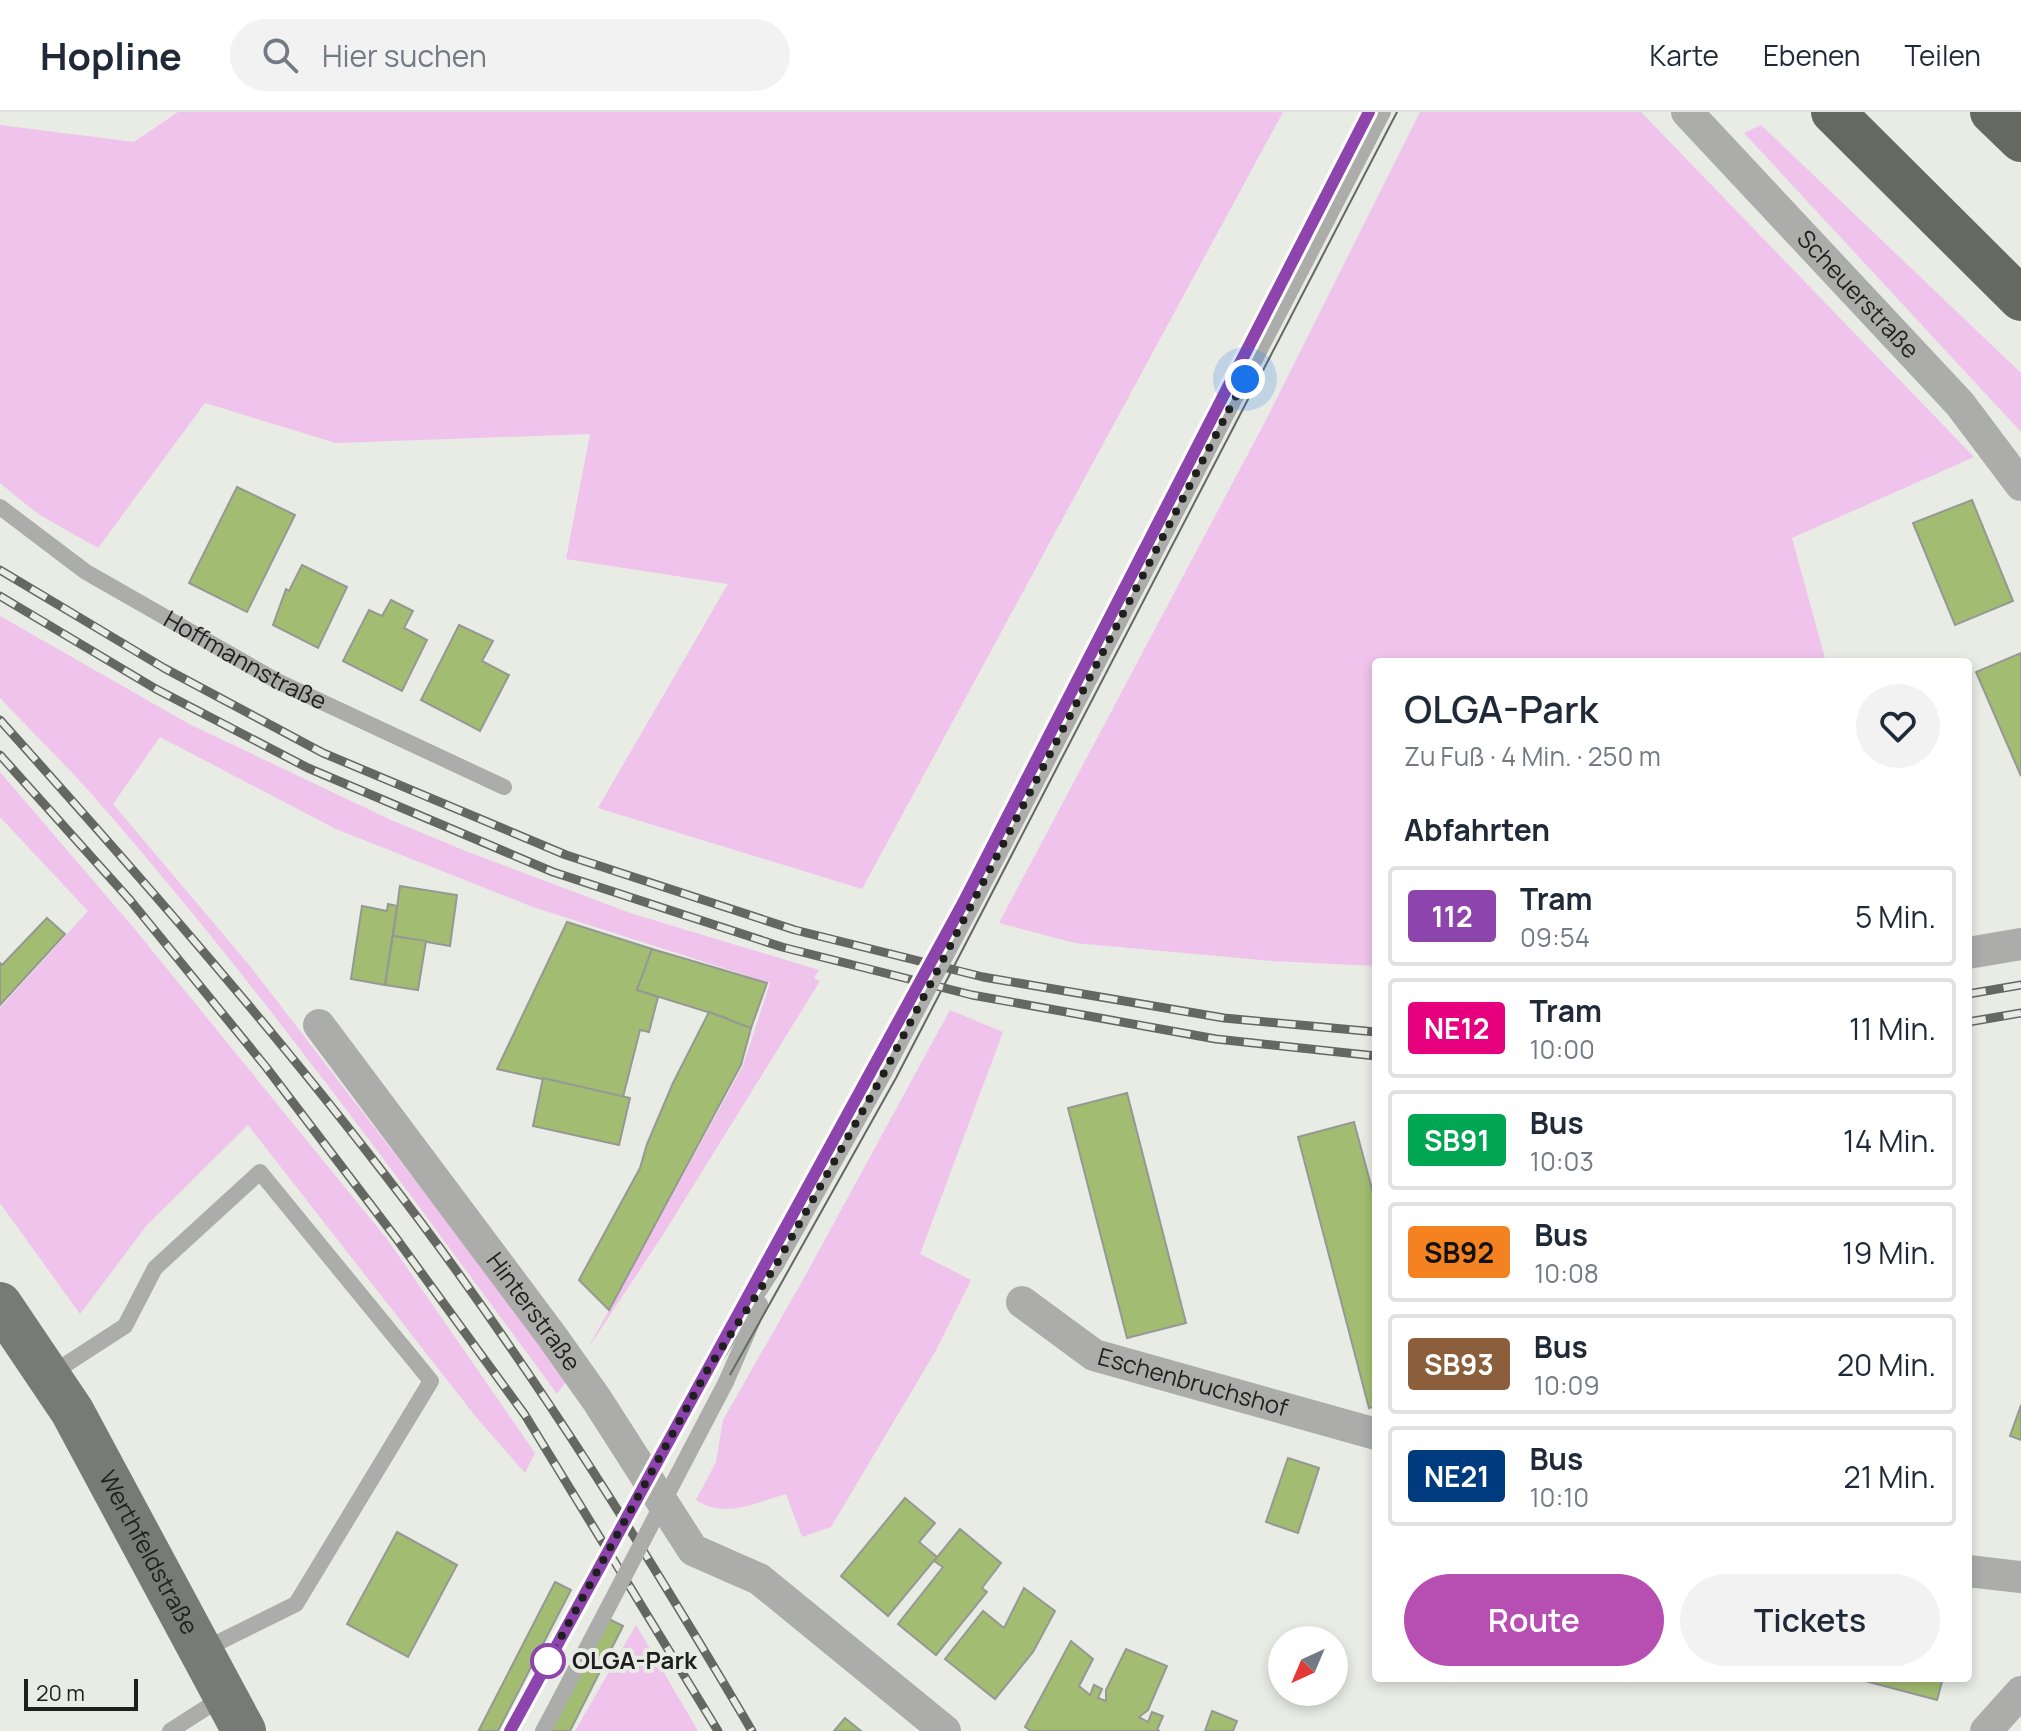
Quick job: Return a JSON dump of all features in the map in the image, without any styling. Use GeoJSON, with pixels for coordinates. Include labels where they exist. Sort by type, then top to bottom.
{"type":"FeatureCollection","features":[{"type":"Feature","properties":{"kind":"highway"},"geometry":{"type":"LineString","coordinates":[[1833,112],[2021,299]]}},
{"type":"Feature","properties":{"kind":"highway"},"geometry":{"type":"LineString","coordinates":[[1992,112],[2021,140]]}},
{"type":"Feature","properties":{"kind":"main road","name":"Werthfeldstraße"},"geometry":{"type":"LineString","coordinates":[[0,1304],[49,1375],[93,1448],[234,1714]]}},
{"type":"Feature","properties":{"kind":"street","name":"Scheuerstraße"},"geometry":{"type":"LineString","coordinates":[[1687,112],[1960,404],[2021,485]]}},
{"type":"Feature","properties":{"kind":"street"},"geometry":{"type":"LineString","coordinates":[[1972,952],[2021,944]]}},
{"type":"Feature","properties":{"kind":"street","name":"Hinterstraße"},"geometry":{"type":"LineString","coordinates":[[319,1025],[590,1389],[693,1550],[759,1579],[945,1731]]}},
{"type":"Feature","properties":{"kind":"street","name":"Eschenbruchshof"},"geometry":{"type":"LineString","coordinates":[[1022,1302],[1094,1355],[1372,1433]]}},
{"type":"Feature","properties":{"kind":"street"},"geometry":{"type":"LineString","coordinates":[[1972,1571],[2021,1577]]}},
{"type":"Feature","properties":{"kind":"street"},"geometry":{"type":"LineString","coordinates":[[1986,1731],[2021,1692]]}},
{"type":"Feature","properties":{"kind":"lane"},"geometry":{"type":"LineString","coordinates":[[510,1731],[708,1369],[776,1265],[884,1073],[1383,112]]}},
{"type":"Feature","properties":{"kind":"lane","name":"Hoffmannstraße"},"geometry":{"type":"LineString","coordinates":[[0,507],[86,572],[277,681],[504,787]]}},
{"type":"Feature","properties":{"kind":"lane"},"geometry":{"type":"LineString","coordinates":[[49,1375],[125,1326],[155,1268],[260,1172],[431,1381],[296,1604],[200,1651]]}},
{"type":"Feature","properties":{"kind":"lane"},"geometry":{"type":"LineString","coordinates":[[543,1731],[726,1382],[776,1265]]}},
{"type":"Feature","properties":{"kind":"lane"},"geometry":{"type":"LineString","coordinates":[[170,1731],[234,1714]]}},
{"type":"Feature","properties":{"kind":"shaded area"},"geometry":{"type":"Polygon","coordinates":[[[178,112],[1283,112],[862,889],[598,808],[728,584],[566,559],[590,434],[336,443],[205,403],[98,548],[38,514],[0,483],[0,125],[134,142],[178,112]]]}},
{"type":"Feature","properties":{"kind":"shaded area"},"geometry":{"type":"Polygon","coordinates":[[[1420,112],[1641,112],[1974,457],[1792,538],[1825,658],[1372,658],[1372,966],[1272,961],[1075,943],[999,923],[1266,420],[1420,112]]]}},
{"type":"Feature","properties":{"kind":"shaded area"},"geometry":{"type":"Polygon","coordinates":[[[1761,125],[2021,373],[2021,432],[1744,133],[1761,125]]]}},
{"type":"Feature","properties":{"kind":"shaded area"},"geometry":{"type":"Polygon","coordinates":[[[0,616],[189,724],[391,820],[630,913],[819,970],[814,978],[820,981],[664,1233],[587,1350],[743,1066],[770,983],[533,907],[336,829],[160,737],[113,804],[250,966],[568,1379],[557,1394],[271,1011],[88,790],[0,698],[0,616]]]}},
{"type":"Feature","properties":{"kind":"shaded area"},"geometry":{"type":"Polygon","coordinates":[[[0,772],[133,927],[387,1239],[535,1453],[525,1473],[476,1417],[248,1125],[147,1225],[80,1314],[0,1203],[0,1008],[88,911],[0,817],[0,772]]]}},
{"type":"Feature","properties":{"kind":"shaded area"},"geometry":{"type":"Polygon","coordinates":[[[950,1010],[1003,1032],[920,1254],[971,1280],[935,1352],[831,1527],[802,1537],[786,1494],[740,1508],[707,1506],[696,1500],[716,1462],[723,1420],[950,1010]]]}},
{"type":"Feature","properties":{"kind":"shaded area"},"geometry":{"type":"Polygon","coordinates":[[[636,1625],[698,1731],[575,1731],[636,1625]]]}},
{"type":"Feature","properties":{"kind":"building"},"geometry":{"type":"Polygon","coordinates":[[[237,487],[295,515],[247,612],[189,583],[237,487]]]}},
{"type":"Feature","properties":{"kind":"building"},"geometry":{"type":"Polygon","coordinates":[[[1972,500],[2013,601],[1955,625],[1913,523],[1972,500]]]}},
{"type":"Feature","properties":{"kind":"building"},"geometry":{"type":"Polygon","coordinates":[[[302,565],[347,587],[318,648],[273,625],[286,589],[289,591],[302,565]]]}},
{"type":"Feature","properties":{"kind":"building"},"geometry":{"type":"Polygon","coordinates":[[[391,600],[413,611],[404,628],[427,640],[402,691],[343,661],[369,610],[382,616],[391,600]]]}},
{"type":"Feature","properties":{"kind":"building"},"geometry":{"type":"Polygon","coordinates":[[[459,625],[493,641],[482,661],[509,675],[480,731],[421,700],[459,625]]]}},
{"type":"Feature","properties":{"kind":"building"},"geometry":{"type":"Polygon","coordinates":[[[2021,653],[2021,776],[1976,672],[2021,653]]]}},
{"type":"Feature","properties":{"kind":"building"},"geometry":{"type":"Polygon","coordinates":[[[400,886],[457,895],[450,946],[393,936],[400,886]]]}},
{"type":"Feature","properties":{"kind":"building"},"geometry":{"type":"Polygon","coordinates":[[[388,904],[397,906],[385,985],[351,979],[362,906],[387,911],[388,904]]]}},
{"type":"Feature","properties":{"kind":"building"},"geometry":{"type":"Polygon","coordinates":[[[47,918],[65,934],[0,1005],[0,963],[2,965],[47,918]]]}},
{"type":"Feature","properties":{"kind":"building"},"geometry":{"type":"Polygon","coordinates":[[[567,922],[652,949],[637,990],[658,997],[649,1032],[640,1030],[623,1097],[497,1069],[567,922]]]}},
{"type":"Feature","properties":{"kind":"building"},"geometry":{"type":"Polygon","coordinates":[[[393,936],[426,941],[418,990],[385,985],[393,936]]]}},
{"type":"Feature","properties":{"kind":"building"},"geometry":{"type":"Polygon","coordinates":[[[652,949],[767,983],[751,1028],[637,990],[652,949]]]}},
{"type":"Feature","properties":{"kind":"building"},"geometry":{"type":"Polygon","coordinates":[[[709,1012],[751,1028],[741,1065],[609,1310],[579,1280],[640,1168],[673,1083],[709,1012]]]}},
{"type":"Feature","properties":{"kind":"building"},"geometry":{"type":"Polygon","coordinates":[[[543,1078],[630,1098],[619,1145],[533,1126],[543,1078]]]}},
{"type":"Feature","properties":{"kind":"building"},"geometry":{"type":"Polygon","coordinates":[[[1127,1093],[1186,1323],[1127,1338],[1068,1108],[1127,1093]]]}},
{"type":"Feature","properties":{"kind":"building"},"geometry":{"type":"Polygon","coordinates":[[[1354,1122],[1372,1189],[1372,1407],[1369,1408],[1298,1137],[1354,1122]]]}},
{"type":"Feature","properties":{"kind":"building"},"geometry":{"type":"Polygon","coordinates":[[[2021,1405],[2021,1440],[2010,1436],[2021,1405]]]}},
{"type":"Feature","properties":{"kind":"building"},"geometry":{"type":"Polygon","coordinates":[[[1288,1458],[1319,1468],[1298,1533],[1266,1522],[1288,1458]]]}},
{"type":"Feature","properties":{"kind":"building"},"geometry":{"type":"Polygon","coordinates":[[[905,1498],[935,1523],[919,1542],[937,1557],[888,1616],[841,1576],[905,1498]]]}},
{"type":"Feature","properties":{"kind":"building"},"geometry":{"type":"Polygon","coordinates":[[[960,1529],[1001,1563],[982,1588],[987,1592],[936,1655],[898,1624],[943,1567],[934,1561],[960,1529]]]}},
{"type":"Feature","properties":{"kind":"building"},"geometry":{"type":"Polygon","coordinates":[[[397,1532],[457,1565],[408,1657],[347,1624],[397,1532]]]}},
{"type":"Feature","properties":{"kind":"building"},"geometry":{"type":"Polygon","coordinates":[[[555,1582],[571,1590],[498,1731],[479,1730],[555,1582]]]}},
{"type":"Feature","properties":{"kind":"building"},"geometry":{"type":"Polygon","coordinates":[[[1024,1588],[1055,1611],[1033,1652],[995,1699],[945,1659],[983,1611],[1004,1628],[1024,1588]]]}},
{"type":"Feature","properties":{"kind":"building"},"geometry":{"type":"Polygon","coordinates":[[[607,1618],[623,1626],[570,1731],[549,1731],[607,1618]]]}},
{"type":"Feature","properties":{"kind":"building"},"geometry":{"type":"Polygon","coordinates":[[[1071,1641],[1093,1659],[1079,1686],[1090,1695],[1094,1685],[1102,1689],[1098,1698],[1106,1701],[1106,1690],[1126,1649],[1167,1666],[1148,1710],[1139,1717],[1148,1722],[1152,1712],[1163,1716],[1157,1730],[1160,1731],[1031,1731],[1025,1727],[1071,1641]]]}},
{"type":"Feature","properties":{"kind":"building"},"geometry":{"type":"Polygon","coordinates":[[[1869,1682],[1942,1682],[1937,1700],[1869,1682]]]}},
{"type":"Feature","properties":{"kind":"building"},"geometry":{"type":"Polygon","coordinates":[[[1212,1711],[1237,1721],[1233,1731],[1205,1731],[1212,1711]]]}},
{"type":"Feature","properties":{"kind":"building"},"geometry":{"type":"Polygon","coordinates":[[[845,1718],[861,1731],[834,1731],[845,1718]]]}},
{"type":"Feature","properties":{"kind":"tram line"},"geometry":{"type":"LineString","coordinates":[[708,1369],[962,905],[1369,112]]}},
{"type":"Feature","properties":{"kind":"tram line","name":"112"},"geometry":{"type":"LineString","coordinates":[[510,1731],[962,905],[1369,112]]}},
{"type":"Feature","properties":{"kind":"tram line"},"geometry":{"type":"LineString","coordinates":[[726,1382],[896,1078],[1397,112]]}},
{"type":"Feature","properties":{"kind":"railway"},"geometry":{"type":"LineString","coordinates":[[0,570],[164,668],[323,753],[566,855],[795,930],[983,977],[1224,1018],[1372,1032]]}},
{"type":"Feature","properties":{"kind":"railway"},"geometry":{"type":"LineString","coordinates":[[0,596],[156,689],[308,768],[553,872],[782,947],[972,995],[1216,1039],[1372,1056]]}},
{"type":"Feature","properties":{"kind":"railway"},"geometry":{"type":"LineString","coordinates":[[0,720],[215,966],[320,1092],[420,1221],[593,1471],[752,1731]]}},
{"type":"Feature","properties":{"kind":"railway"},"geometry":{"type":"LineString","coordinates":[[0,755],[130,900],[266,1067],[396,1238],[525,1415],[718,1731]]}},
{"type":"Feature","properties":{"kind":"railway"},"geometry":{"type":"LineString","coordinates":[[1972,993],[2021,985]]}},
{"type":"Feature","properties":{"kind":"railway"},"geometry":{"type":"LineString","coordinates":[[1972,1021],[2021,1013]]}},
{"type":"Feature","properties":{"kind":"place","name":"OLGA-Park"},"geometry":{"type":"Point","coordinates":[548,1661]}},
{"type":"Feature","properties":{"kind":"route"},"geometry":{"type":"LineString","coordinates":[[548,1661],[708,1369],[776,1265],[884,1073],[1245,379]]}}]}
